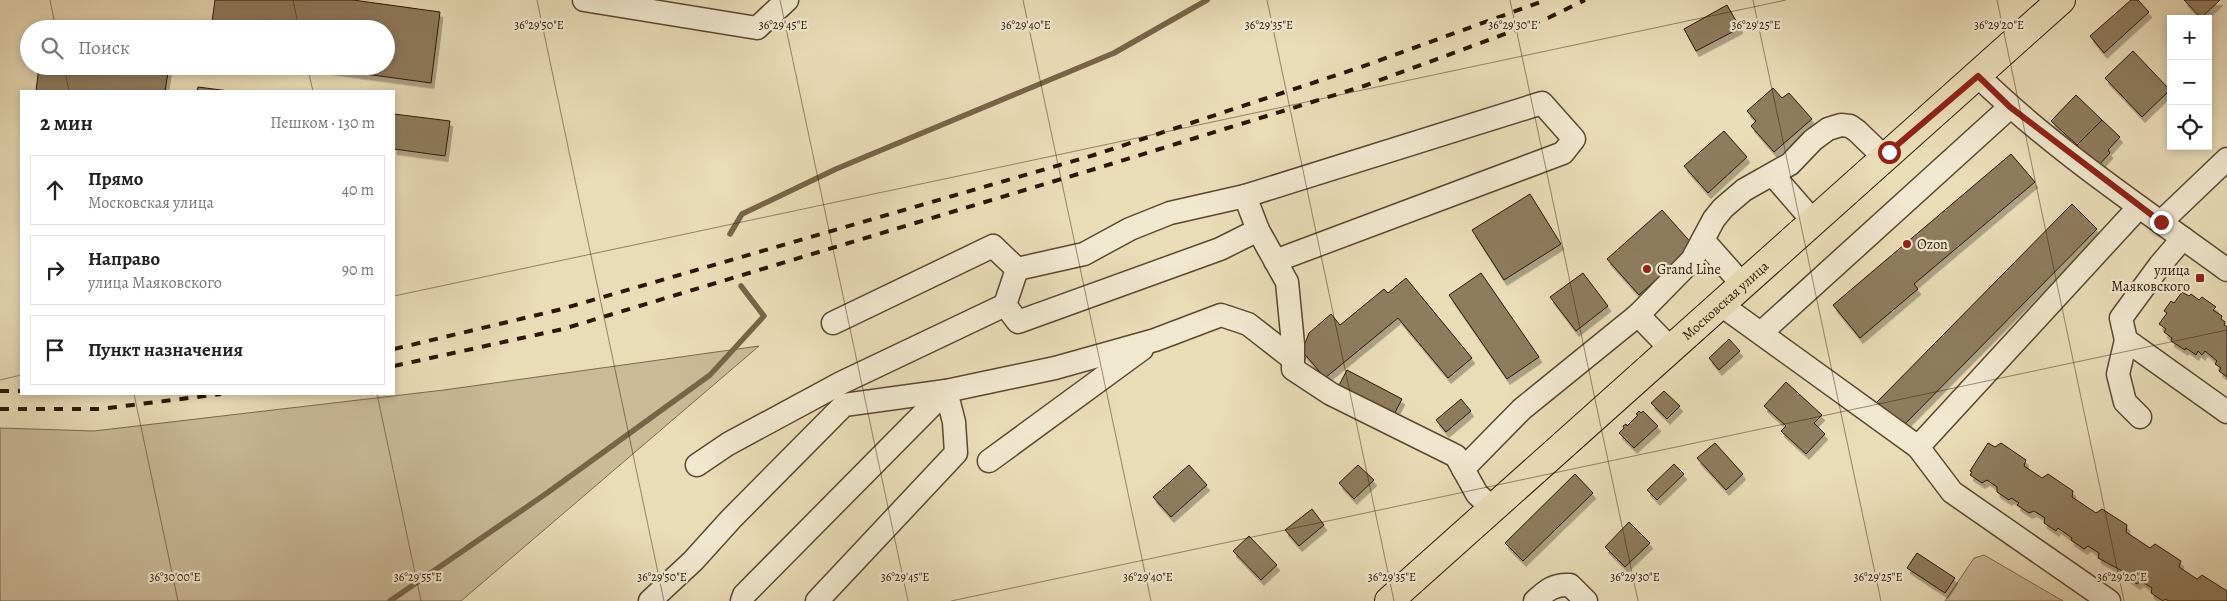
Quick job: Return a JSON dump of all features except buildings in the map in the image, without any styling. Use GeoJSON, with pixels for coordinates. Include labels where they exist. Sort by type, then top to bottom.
{"type":"FeatureCollection","features":[{"type":"Feature","properties":{"kind":"main road","name":"Московская улица"},"geometry":{"type":"LineString","coordinates":[[1389,601],[2061,0]]}},
{"type":"Feature","properties":{"kind":"street"},"geometry":{"type":"LineString","coordinates":[[584,0],[757,28],[788,0]]}},
{"type":"Feature","properties":{"kind":"street"},"geometry":{"type":"LineString","coordinates":[[1978,76],[2010,107],[2139,207],[2227,270]]}},
{"type":"Feature","properties":{"kind":"street"},"geometry":{"type":"LineString","coordinates":[[1017,269],[1084,254],[1130,230],[1170,213],[1245,196],[1542,103],[1574,139],[1563,153],[1275,261]]}},
{"type":"Feature","properties":{"kind":"street"},"geometry":{"type":"LineString","coordinates":[[1762,332],[2010,107]]}},
{"type":"Feature","properties":{"kind":"street"},"geometry":{"type":"LineString","coordinates":[[1463,469],[1522,409],[1638,316],[1692,260],[1706,232],[1723,208],[1744,190],[1790,164],[1820,135],[1841,125],[1850,126],[1857,131],[1884,157]]}},
{"type":"Feature","properties":{"kind":"street"},"geometry":{"type":"LineString","coordinates":[[2161,222],[2227,159]]}},
{"type":"Feature","properties":{"kind":"street"},"geometry":{"type":"LineString","coordinates":[[1773,175],[1813,221]]}},
{"type":"Feature","properties":{"kind":"street"},"geometry":{"type":"LineString","coordinates":[[1245,196],[1258,230],[1287,282],[1293,369],[1331,394],[1456,456],[1477,494],[1492,508]]}},
{"type":"Feature","properties":{"kind":"street"},"geometry":{"type":"LineString","coordinates":[[1918,447],[2139,207]]}},
{"type":"Feature","properties":{"kind":"street"},"geometry":{"type":"LineString","coordinates":[[1005,305],[1018,322],[1220,249],[1258,230]]}},
{"type":"Feature","properties":{"kind":"street"},"geometry":{"type":"LineString","coordinates":[[2140,417],[2125,402],[2118,374],[2126,340],[2121,318],[2160,265],[2184,238]]}},
{"type":"Feature","properties":{"kind":"street"},"geometry":{"type":"LineString","coordinates":[[1703,240],[1742,284]]}},
{"type":"Feature","properties":{"kind":"street"},"geometry":{"type":"LineString","coordinates":[[833,323],[993,246],[1017,269]]}},
{"type":"Feature","properties":{"kind":"street"},"geometry":{"type":"LineString","coordinates":[[697,466],[728,444],[841,383],[1005,305],[1017,269]]}},
{"type":"Feature","properties":{"kind":"street"},"geometry":{"type":"LineString","coordinates":[[1720,304],[1762,332],[1918,447],[1952,492],[2109,601]]}},
{"type":"Feature","properties":{"kind":"street"},"geometry":{"type":"LineString","coordinates":[[650,601],[693,561],[731,519],[844,405],[946,392],[1055,368],[1155,340],[1221,315],[1248,324],[1293,359]]}},
{"type":"Feature","properties":{"kind":"street"},"geometry":{"type":"LineString","coordinates":[[1638,316],[1670,348]]}},
{"type":"Feature","properties":{"kind":"street"},"geometry":{"type":"LineString","coordinates":[[989,461],[1155,340]]}},
{"type":"Feature","properties":{"kind":"street"},"geometry":{"type":"LineString","coordinates":[[2126,340],[2227,412]]}},
{"type":"Feature","properties":{"kind":"street"},"geometry":{"type":"LineString","coordinates":[[841,383],[844,405]]}},
{"type":"Feature","properties":{"kind":"street"},"geometry":{"type":"LineString","coordinates":[[742,601],[744,595],[946,392]]}},
{"type":"Feature","properties":{"kind":"street"},"geometry":{"type":"LineString","coordinates":[[817,601],[956,453],[954,422],[946,392]]}},
{"type":"Feature","properties":{"kind":"street"},"geometry":{"type":"LineString","coordinates":[[791,410],[820,429]]}},
{"type":"Feature","properties":{"kind":"street"},"geometry":{"type":"LineString","coordinates":[[1535,601],[1549,588],[1570,585],[1586,601]]}},
{"type":"Feature","properties":{"kind":"shaded area"},"geometry":{"type":"Polygon","coordinates":[[[759,346],[461,601],[0,601],[0,428],[94,431],[444,390],[759,346]]]}},
{"type":"Feature","properties":{"kind":"shaded area"},"geometry":{"type":"Polygon","coordinates":[[[1984,555],[2063,601],[1945,601],[1974,558],[1984,555]]]}},
{"type":"Feature","properties":{"kind":"waterway"},"geometry":{"type":"LineString","coordinates":[[730,234],[742,214],[836,169],[1114,53],[1207,0]]}},
{"type":"Feature","properties":{"kind":"waterway"},"geometry":{"type":"LineString","coordinates":[[390,601],[547,493],[710,375],[764,316],[741,286]]}},
{"type":"Feature","properties":{"kind":"railway"},"geometry":{"type":"LineString","coordinates":[[395,349],[558,310],[1094,155],[1361,67],[1546,0]]}},
{"type":"Feature","properties":{"kind":"railway"},"geometry":{"type":"LineString","coordinates":[[395,366],[563,329],[1098,168],[1364,86],[1548,18],[1585,0]]}},
{"type":"Feature","properties":{"kind":"railway"},"geometry":{"type":"LineString","coordinates":[[0,391],[20,391]]}},
{"type":"Feature","properties":{"kind":"railway"},"geometry":{"type":"LineString","coordinates":[[0,409],[100,409],[213,395]]}},
{"type":"Feature","properties":{"kind":"place","name":"Ozon"},"geometry":{"type":"Point","coordinates":[1907,244]}},
{"type":"Feature","properties":{"kind":"place","name":"Grand Line"},"geometry":{"type":"Point","coordinates":[1647,269]}},
{"type":"Feature","properties":{"kind":"place","name":"улица Маяковского"},"geometry":{"type":"Point","coordinates":[2200,278]}},
{"type":"Feature","properties":{"kind":"route"},"geometry":{"type":"LineString","coordinates":[[1889,152],[1978,76],[2010,107],[2161,222]]}}]}
